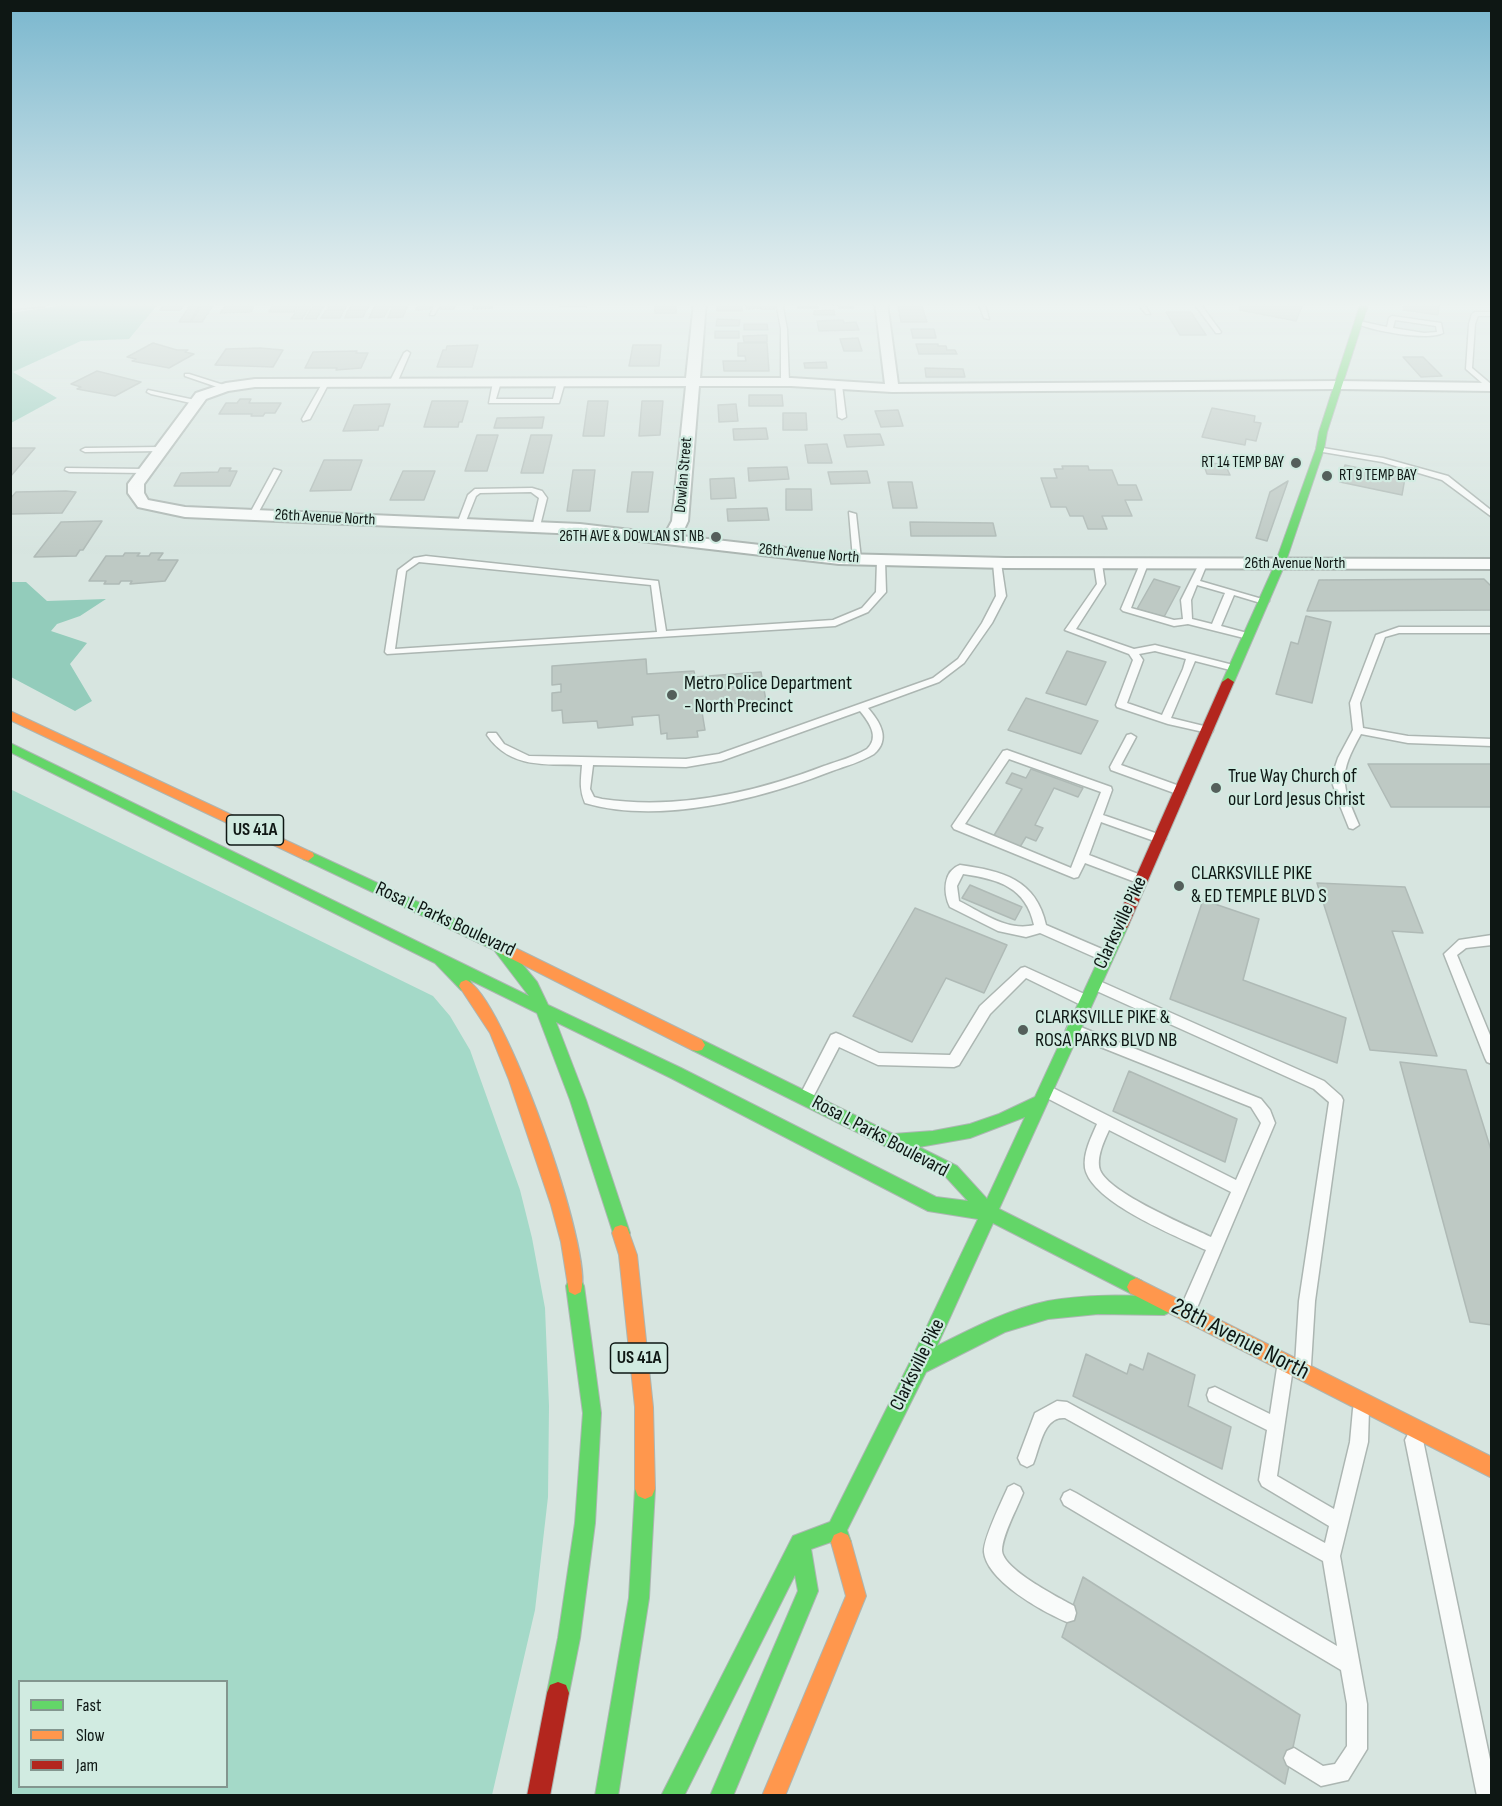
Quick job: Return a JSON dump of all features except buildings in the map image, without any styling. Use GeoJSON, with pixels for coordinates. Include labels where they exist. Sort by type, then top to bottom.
{"type":"FeatureCollection","features":[{"type":"Feature","properties":{"kind":"main road","name":"Clarksville Pike"},"geometry":{"type":"LineString","coordinates":[[837,1529],[919,1365],[1105,956],[1142,880],[1208,730],[1280,564],[1320,449],[1322,434],[1338,386]]}},
{"type":"Feature","properties":{"kind":"main road","name":"Rosa L Parks Boulevard"},"geometry":{"type":"LineString","coordinates":[[10,715],[499,946],[892,1141],[951,1171],[988,1212]]}},
{"type":"Feature","properties":{"kind":"main road","name":"Rosa L Parks Boulevard"},"geometry":{"type":"LineString","coordinates":[[10,747],[542,1007],[934,1205],[988,1212]]}},
{"type":"Feature","properties":{"kind":"main road","name":"US 41A"},"geometry":{"type":"LineString","coordinates":[[499,946],[532,986],[542,1007],[578,1100],[628,1254],[644,1407],[645,1495],[639,1598],[606,1796]]}},
{"type":"Feature","properties":{"kind":"main road","name":"US 41A"},"geometry":{"type":"LineString","coordinates":[[440,959],[474,995],[493,1026],[514,1072],[541,1148],[569,1238],[592,1413],[585,1523],[571,1627],[538,1796]]}},
{"type":"Feature","properties":{"kind":"main road"},"geometry":{"type":"LineString","coordinates":[[892,1141],[940,1140],[1002,1122],[1042,1097]]}},
{"type":"Feature","properties":{"kind":"main road","name":"28th Avenue North"},"geometry":{"type":"LineString","coordinates":[[988,1212],[1036,1239],[1491,1468]]}},
{"type":"Feature","properties":{"kind":"main road"},"geometry":{"type":"LineString","coordinates":[[919,1365],[1015,1319],[1052,1309],[1095,1306],[1180,1310]]}},
{"type":"Feature","properties":{"kind":"main road"},"geometry":{"type":"LineString","coordinates":[[672,1796],[800,1543],[837,1529],[856,1596],[773,1796]]}},
{"type":"Feature","properties":{"kind":"main road"},"geometry":{"type":"LineString","coordinates":[[721,1796],[808,1591],[800,1543]]}},
{"type":"Feature","properties":{"kind":"street"},"geometry":{"type":"LineString","coordinates":[[145,471],[201,396],[231,386]]}},
{"type":"Feature","properties":{"kind":"street","name":"Dowlan Street"},"geometry":{"type":"LineString","coordinates":[[670,539],[680,521],[693,386]]}},
{"type":"Feature","properties":{"kind":"street"},"geometry":{"type":"LineString","coordinates":[[861,386],[1148,386]]}},
{"type":"Feature","properties":{"kind":"street"},"geometry":{"type":"LineString","coordinates":[[1435,386],[1490,387]]}},
{"type":"Feature","properties":{"kind":"street","name":"26th Avenue North"},"geometry":{"type":"LineString","coordinates":[[145,471],[136,484],[136,493],[143,504],[185,512],[536,528],[670,539],[856,559],[1098,564],[1491,564]]}},
{"type":"Feature","properties":{"kind":"lane"},"geometry":{"type":"LineString","coordinates":[[306,418],[324,386]]}},
{"type":"Feature","properties":{"kind":"lane"},"geometry":{"type":"LineString","coordinates":[[496,386],[492,401],[556,401],[560,386]]}},
{"type":"Feature","properties":{"kind":"lane"},"geometry":{"type":"LineString","coordinates":[[838,386],[842,417]]}},
{"type":"Feature","properties":{"kind":"lane"},"geometry":{"type":"LineString","coordinates":[[151,392],[195,402]]}},
{"type":"Feature","properties":{"kind":"lane"},"geometry":{"type":"LineString","coordinates":[[85,450],[160,449]]}},
{"type":"Feature","properties":{"kind":"lane"},"geometry":{"type":"LineString","coordinates":[[1320,449],[1383,460],[1445,478],[1491,515]]}},
{"type":"Feature","properties":{"kind":"lane"},"geometry":{"type":"LineString","coordinates":[[69,470],[145,471]]}},
{"type":"Feature","properties":{"kind":"lane"},"geometry":{"type":"LineString","coordinates":[[253,515],[277,471]]}},
{"type":"Feature","properties":{"kind":"lane"},"geometry":{"type":"LineString","coordinates":[[461,524],[472,495],[478,491],[532,490],[543,498],[536,528]]}},
{"type":"Feature","properties":{"kind":"lane"},"geometry":{"type":"LineString","coordinates":[[852,514],[856,559]]}},
{"type":"Feature","properties":{"kind":"lane"},"geometry":{"type":"LineString","coordinates":[[662,633],[655,583],[426,559],[417,560],[402,570],[390,652],[836,623],[865,610],[881,592],[881,560]]}},
{"type":"Feature","properties":{"kind":"lane"},"geometry":{"type":"LineString","coordinates":[[492,735],[500,746],[527,760],[686,763],[721,757],[936,680],[961,661],[987,623],[1001,596],[997,563]]}},
{"type":"Feature","properties":{"kind":"lane"},"geometry":{"type":"LineString","coordinates":[[1098,564],[1101,584],[1070,630],[1133,652],[1155,648],[1234,668]]}},
{"type":"Feature","properties":{"kind":"lane"},"geometry":{"type":"LineString","coordinates":[[1144,564],[1126,609],[1174,623],[1188,621],[1248,636]]}},
{"type":"Feature","properties":{"kind":"lane"},"geometry":{"type":"LineString","coordinates":[[1188,621],[1186,600],[1203,564]]}},
{"type":"Feature","properties":{"kind":"lane"},"geometry":{"type":"LineString","coordinates":[[1195,582],[1263,601]]}},
{"type":"Feature","properties":{"kind":"lane"},"geometry":{"type":"LineString","coordinates":[[1216,627],[1230,592]]}},
{"type":"Feature","properties":{"kind":"lane"},"geometry":{"type":"LineString","coordinates":[[1353,825],[1339,791],[1336,776],[1339,764],[1358,730],[1355,703],[1380,635],[1399,630],[1491,630]]}},
{"type":"Feature","properties":{"kind":"lane"},"geometry":{"type":"LineString","coordinates":[[1133,652],[1138,660],[1121,705],[1208,730]]}},
{"type":"Feature","properties":{"kind":"lane"},"geometry":{"type":"LineString","coordinates":[[1165,719],[1188,669],[1191,656]]}},
{"type":"Feature","properties":{"kind":"lane"},"geometry":{"type":"LineString","coordinates":[[588,762],[585,789],[589,800],[605,805],[658,806],[733,799],[822,771],[868,753],[876,746],[879,738],[877,726],[863,708]]}},
{"type":"Feature","properties":{"kind":"lane"},"geometry":{"type":"LineString","coordinates":[[1358,730],[1384,739],[1407,742],[1491,742]]}},
{"type":"Feature","properties":{"kind":"lane"},"geometry":{"type":"LineString","coordinates":[[1131,736],[1115,767],[1181,791]]}},
{"type":"Feature","properties":{"kind":"lane"},"geometry":{"type":"LineString","coordinates":[[1007,754],[1107,790],[1082,857],[1074,874],[958,826],[1007,754]]}},
{"type":"Feature","properties":{"kind":"lane"},"geometry":{"type":"LineString","coordinates":[[1097,818],[1160,839]]}},
{"type":"Feature","properties":{"kind":"lane"},"geometry":{"type":"LineString","coordinates":[[1082,857],[1142,880]]}},
{"type":"Feature","properties":{"kind":"lane"},"geometry":{"type":"LineString","coordinates":[[1041,928],[1039,910],[1030,896],[1012,883],[980,872],[960,869],[952,880],[950,893],[954,904],[1002,928],[1026,932],[1041,928],[1105,956]]}},
{"type":"Feature","properties":{"kind":"lane"},"geometry":{"type":"LineString","coordinates":[[1491,940],[1463,943],[1450,954],[1491,1058]]}},
{"type":"Feature","properties":{"kind":"lane"},"geometry":{"type":"LineString","coordinates":[[805,1098],[836,1039],[878,1059],[954,1061],[986,1010],[1025,972],[1086,1001]]}},
{"type":"Feature","properties":{"kind":"lane"},"geometry":{"type":"LineString","coordinates":[[1094,984],[1319,1085],[1336,1100],[1307,1301],[1303,1372]]}},
{"type":"Feature","properties":{"kind":"lane"},"geometry":{"type":"LineString","coordinates":[[1073,1030],[1256,1103],[1265,1114],[1268,1123],[1240,1189],[1215,1246],[1180,1310]]}},
{"type":"Feature","properties":{"kind":"lane"},"geometry":{"type":"LineString","coordinates":[[1042,1097],[1105,1122],[1240,1189]]}},
{"type":"Feature","properties":{"kind":"lane"},"geometry":{"type":"LineString","coordinates":[[1105,1122],[1093,1153],[1093,1173],[1105,1188],[1121,1200],[1215,1246]]}},
{"type":"Feature","properties":{"kind":"lane"},"geometry":{"type":"LineString","coordinates":[[1286,1364],[1268,1480],[1339,1522]]}},
{"type":"Feature","properties":{"kind":"lane"},"geometry":{"type":"LineString","coordinates":[[1215,1395],[1276,1426]]}},
{"type":"Feature","properties":{"kind":"lane"},"geometry":{"type":"LineString","coordinates":[[1294,1758],[1321,1776],[1341,1773],[1357,1749],[1357,1704],[1331,1556],[1360,1434],[1361,1402]]}},
{"type":"Feature","properties":{"kind":"lane"},"geometry":{"type":"LineString","coordinates":[[1027,1458],[1041,1419],[1057,1409],[1067,1410],[1331,1556]]}},
{"type":"Feature","properties":{"kind":"lane"},"geometry":{"type":"LineString","coordinates":[[1411,1427],[1422,1469],[1487,1796]]}},
{"type":"Feature","properties":{"kind":"lane"},"geometry":{"type":"LineString","coordinates":[[1014,1493],[993,1551],[996,1563],[1005,1574],[1067,1613]]}},
{"type":"Feature","properties":{"kind":"lane"},"geometry":{"type":"LineString","coordinates":[[1070,1499],[1350,1664]]}},
{"type":"Feature","properties":{"kind":"green space"},"geometry":{"type":"Polygon","coordinates":[[[11,386],[37,386],[57,398],[11,423],[11,386]]]}},
{"type":"Feature","properties":{"kind":"green space"},"geometry":{"type":"Polygon","coordinates":[[[10,582],[26,582],[47,601],[106,599],[80,616],[57,624],[51,631],[87,643],[70,664],[92,701],[75,711],[11,677],[10,582]]]}},
{"type":"Feature","properties":{"kind":"green space"},"geometry":{"type":"Polygon","coordinates":[[[10,789],[433,996],[450,1016],[470,1050],[520,1190],[532,1238],[545,1308],[549,1406],[548,1497],[535,1610],[492,1795],[11,1795],[10,789]]]}},
{"type":"Feature","properties":{"kind":"traffic: fast"},"geometry":{"type":"LineString","coordinates":[[1228,682],[1280,564],[1320,449],[1338,386]]}},
{"type":"Feature","properties":{"kind":"traffic: fast"},"geometry":{"type":"LineString","coordinates":[[10,747],[440,959],[466,986]]}},
{"type":"Feature","properties":{"kind":"traffic: fast"},"geometry":{"type":"LineString","coordinates":[[308,856],[499,946],[532,986],[547,1018],[578,1100],[621,1233]]}},
{"type":"Feature","properties":{"kind":"traffic: fast"},"geometry":{"type":"LineString","coordinates":[[841,1542],[837,1529],[919,1365],[1122,924]]}},
{"type":"Feature","properties":{"kind":"traffic: fast"},"geometry":{"type":"LineString","coordinates":[[441,960],[676,1073],[934,1205],[988,1212]]}},
{"type":"Feature","properties":{"kind":"traffic: fast"},"geometry":{"type":"LineString","coordinates":[[697,1045],[951,1171],[988,1212],[1136,1287]]}},
{"type":"Feature","properties":{"kind":"traffic: fast"},"geometry":{"type":"LineString","coordinates":[[895,1141],[933,1138],[970,1131],[1005,1119],[1039,1102]]}},
{"type":"Feature","properties":{"kind":"traffic: fast"},"geometry":{"type":"LineString","coordinates":[[558,1693],[569,1638],[585,1523],[592,1413],[575,1286]]}},
{"type":"Feature","properties":{"kind":"traffic: fast"},"geometry":{"type":"LineString","coordinates":[[919,1365],[988,1330],[1048,1310],[1114,1304],[1164,1306]]}},
{"type":"Feature","properties":{"kind":"traffic: fast"},"geometry":{"type":"LineString","coordinates":[[606,1796],[639,1598],[645,1489]]}},
{"type":"Feature","properties":{"kind":"traffic: fast"},"geometry":{"type":"LineString","coordinates":[[672,1796],[800,1543],[837,1529]]}},
{"type":"Feature","properties":{"kind":"traffic: fast"},"geometry":{"type":"LineString","coordinates":[[721,1796],[808,1591],[800,1543]]}},
{"type":"Feature","properties":{"kind":"traffic: slow"},"geometry":{"type":"LineString","coordinates":[[10,715],[308,856]]}},
{"type":"Feature","properties":{"kind":"traffic: slow"},"geometry":{"type":"LineString","coordinates":[[499,946],[697,1045]]}},
{"type":"Feature","properties":{"kind":"traffic: slow"},"geometry":{"type":"LineString","coordinates":[[466,986],[496,1030],[529,1113],[564,1221],[571,1248],[575,1286]]}},
{"type":"Feature","properties":{"kind":"traffic: slow"},"geometry":{"type":"LineString","coordinates":[[621,1233],[628,1255],[644,1407],[645,1489]]}},
{"type":"Feature","properties":{"kind":"traffic: slow"},"geometry":{"type":"LineString","coordinates":[[1136,1287],[1492,1468]]}},
{"type":"Feature","properties":{"kind":"traffic: slow"},"geometry":{"type":"LineString","coordinates":[[773,1796],[856,1596],[841,1542]]}},
{"type":"Feature","properties":{"kind":"traffic: jam"},"geometry":{"type":"LineString","coordinates":[[1122,924],[1228,682]]}},
{"type":"Feature","properties":{"kind":"traffic: jam"},"geometry":{"type":"LineString","coordinates":[[538,1796],[558,1693]]}},
{"type":"Feature","properties":{"kind":"place","name":"RT 14 TEMP BAY"},"geometry":{"type":"Point","coordinates":[1296,463]}},
{"type":"Feature","properties":{"kind":"place","name":"RT 9 TEMP BAY"},"geometry":{"type":"Point","coordinates":[1327,476]}},
{"type":"Feature","properties":{"kind":"place","name":"26TH AVE & DOWLAN ST NB"},"geometry":{"type":"Point","coordinates":[716,537]}},
{"type":"Feature","properties":{"kind":"place","name":"Metro Police Department - North Precinct"},"geometry":{"type":"Point","coordinates":[672,695]}},
{"type":"Feature","properties":{"kind":"place","name":"True Way Church of our Lord Jesus Christ"},"geometry":{"type":"Point","coordinates":[1216,788]}},
{"type":"Feature","properties":{"kind":"place","name":"CLARKSVILLE PIKE & ED TEMPLE BLVD S"},"geometry":{"type":"Point","coordinates":[1179,886]}},
{"type":"Feature","properties":{"kind":"place","name":"CLARKSVILLE PIKE & ROSA PARKS BLVD NB"},"geometry":{"type":"Point","coordinates":[1023,1030]}}]}
